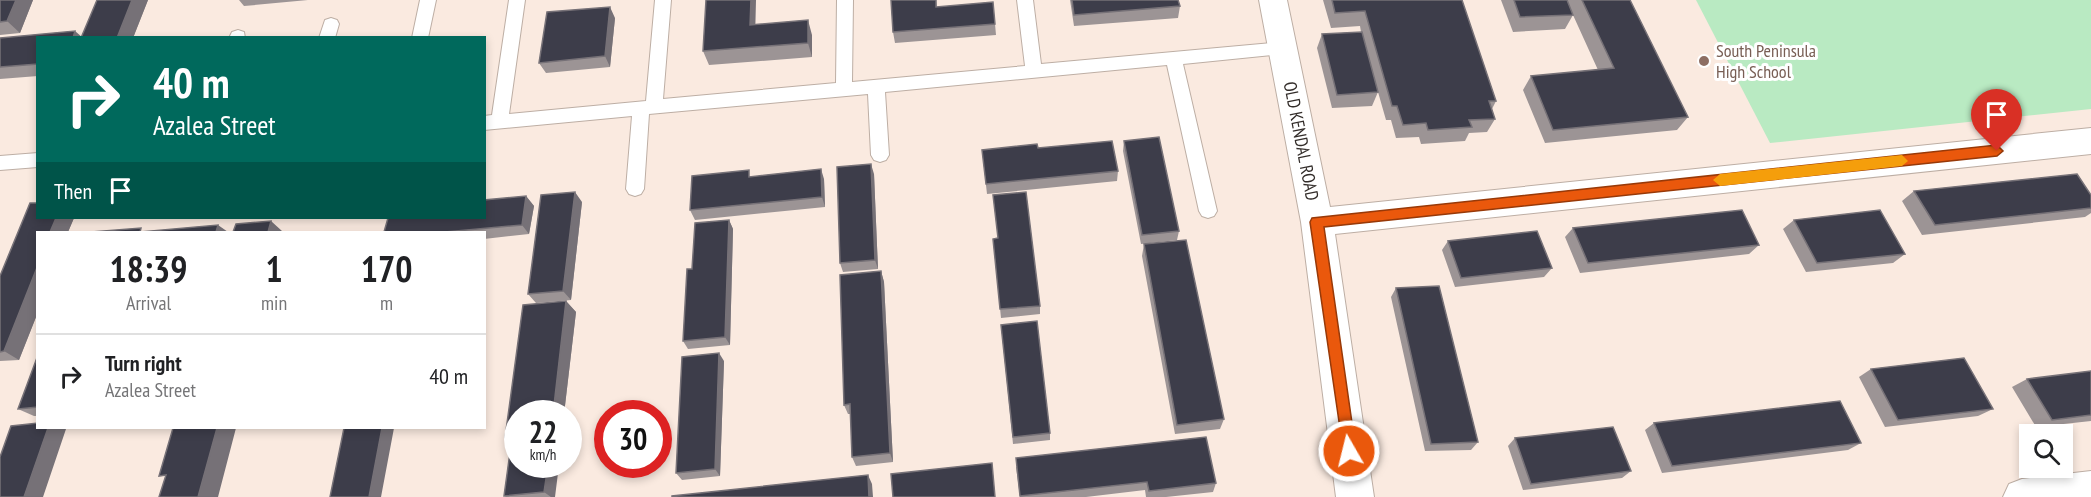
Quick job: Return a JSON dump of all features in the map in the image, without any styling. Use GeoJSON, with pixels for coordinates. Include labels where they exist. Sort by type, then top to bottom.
{"type":"FeatureCollection","features":[{"type":"Feature","properties":{"kind":"street","name":"OLD KENDAL ROAD"},"geometry":{"type":"LineString","coordinates":[[1273,0],[1317,222],[1355,497]]}},
{"type":"Feature","properties":{"kind":"street"},"geometry":{"type":"LineString","coordinates":[[1317,222],[2091,141]]}},
{"type":"Feature","properties":{"kind":"street"},"geometry":{"type":"LineString","coordinates":[[2022,497],[2091,489]]}},
{"type":"Feature","properties":{"kind":"lane"},"geometry":{"type":"LineString","coordinates":[[420,36],[428,0]]}},
{"type":"Feature","properties":{"kind":"lane"},"geometry":{"type":"LineString","coordinates":[[517,0],[492,123],[1283,48]]}},
{"type":"Feature","properties":{"kind":"lane"},"geometry":{"type":"LineString","coordinates":[[635,189],[663,0]]}},
{"type":"Feature","properties":{"kind":"lane"},"geometry":{"type":"LineString","coordinates":[[844,88],[845,0]]}},
{"type":"Feature","properties":{"kind":"lane"},"geometry":{"type":"LineString","coordinates":[[1025,0],[1034,70]]}},
{"type":"Feature","properties":{"kind":"lane"},"geometry":{"type":"LineString","coordinates":[[1174,58],[1208,211]]}},
{"type":"Feature","properties":{"kind":"lane"},"geometry":{"type":"LineString","coordinates":[[876,85],[880,154]]}},
{"type":"Feature","properties":{"kind":"lane"},"geometry":{"type":"LineString","coordinates":[[0,163],[36,160]]}},
{"type":"Feature","properties":{"kind":"green space"},"geometry":{"type":"Polygon","coordinates":[[[1696,0],[2091,0],[2091,109],[1770,143],[1696,0]]]}},
{"type":"Feature","properties":{"kind":"building"},"geometry":{"type":"Polygon","coordinates":[[[0,0],[16,0],[7,21],[0,22],[0,0]]]}},
{"type":"Feature","properties":{"kind":"building"},"geometry":{"type":"Polygon","coordinates":[[[97,0],[132,0],[118,36],[82,36],[97,0]]]}},
{"type":"Feature","properties":{"kind":"building"},"geometry":{"type":"Polygon","coordinates":[[[706,0],[751,0],[750,25],[808,20],[808,43],[703,51],[706,0]]]}},
{"type":"Feature","properties":{"kind":"building"},"geometry":{"type":"Polygon","coordinates":[[[891,0],[936,0],[936,7],[993,2],[995,24],[893,32],[891,0]]]}},
{"type":"Feature","properties":{"kind":"building"},"geometry":{"type":"Polygon","coordinates":[[[1072,0],[1178,0],[1180,6],[1074,15],[1072,0]]]}},
{"type":"Feature","properties":{"kind":"building"},"geometry":{"type":"Polygon","coordinates":[[[1332,0],[1462,0],[1496,101],[1489,101],[1495,119],[1469,120],[1472,127],[1428,130],[1426,123],[1403,125],[1397,106],[1392,106],[1365,11],[1335,13],[1332,0]]]}},
{"type":"Feature","properties":{"kind":"building"},"geometry":{"type":"Polygon","coordinates":[[[1514,0],[1567,0],[1573,15],[1520,17],[1514,0]]]}},
{"type":"Feature","properties":{"kind":"building"},"geometry":{"type":"Polygon","coordinates":[[[1582,0],[1630,0],[1688,117],[1553,130],[1531,76],[1614,68],[1582,0]]]}},
{"type":"Feature","properties":{"kind":"building"},"geometry":{"type":"Polygon","coordinates":[[[610,7],[605,56],[539,63],[547,12],[610,7]]]}},
{"type":"Feature","properties":{"kind":"building"},"geometry":{"type":"Polygon","coordinates":[[[75,31],[74,36],[36,36],[36,64],[0,67],[0,38],[75,31]]]}},
{"type":"Feature","properties":{"kind":"building"},"geometry":{"type":"Polygon","coordinates":[[[1362,32],[1378,92],[1337,95],[1322,34],[1362,32]]]}},
{"type":"Feature","properties":{"kind":"building"},"geometry":{"type":"Polygon","coordinates":[[[1159,137],[1179,231],[1142,235],[1124,141],[1159,137]]]}},
{"type":"Feature","properties":{"kind":"building"},"geometry":{"type":"Polygon","coordinates":[[[1112,141],[1118,171],[986,184],[982,150],[1037,144],[1038,148],[1112,141]]]}},
{"type":"Feature","properties":{"kind":"building"},"geometry":{"type":"Polygon","coordinates":[[[871,164],[875,260],[840,263],[837,167],[871,164]]]}},
{"type":"Feature","properties":{"kind":"building"},"geometry":{"type":"Polygon","coordinates":[[[821,169],[822,197],[690,210],[692,176],[749,170],[749,177],[821,169]]]}},
{"type":"Feature","properties":{"kind":"building"},"geometry":{"type":"Polygon","coordinates":[[[2077,174],[2091,195],[2091,208],[1935,225],[1914,191],[2077,174]]]}},
{"type":"Feature","properties":{"kind":"building"},"geometry":{"type":"Polygon","coordinates":[[[575,192],[563,291],[528,294],[541,195],[575,192]]]}},
{"type":"Feature","properties":{"kind":"building"},"geometry":{"type":"Polygon","coordinates":[[[1026,192],[1040,306],[1000,309],[993,239],[998,238],[993,195],[1026,192]]]}},
{"type":"Feature","properties":{"kind":"building"},"geometry":{"type":"Polygon","coordinates":[[[526,196],[522,225],[456,231],[384,231],[388,219],[486,219],[486,200],[526,196]]]}},
{"type":"Feature","properties":{"kind":"building"},"geometry":{"type":"Polygon","coordinates":[[[30,203],[36,203],[36,219],[56,219],[50,231],[36,231],[36,270],[4,351],[0,352],[0,276],[30,203]]]}},
{"type":"Feature","properties":{"kind":"building"},"geometry":{"type":"Polygon","coordinates":[[[1742,210],[1759,245],[1588,263],[1573,228],[1742,210]]]}},
{"type":"Feature","properties":{"kind":"building"},"geometry":{"type":"Polygon","coordinates":[[[1880,210],[1905,254],[1817,263],[1794,220],[1880,210]]]}},
{"type":"Feature","properties":{"kind":"building"},"geometry":{"type":"Polygon","coordinates":[[[729,220],[725,337],[683,341],[687,269],[692,269],[695,223],[729,220]]]}},
{"type":"Feature","properties":{"kind":"building"},"geometry":{"type":"Polygon","coordinates":[[[271,221],[268,231],[233,231],[236,224],[271,221]]]}},
{"type":"Feature","properties":{"kind":"building"},"geometry":{"type":"Polygon","coordinates":[[[218,225],[216,231],[151,231],[218,225]]]}},
{"type":"Feature","properties":{"kind":"building"},"geometry":{"type":"Polygon","coordinates":[[[141,228],[140,231],[104,231],[141,228]]]}},
{"type":"Feature","properties":{"kind":"building"},"geometry":{"type":"Polygon","coordinates":[[[1537,231],[1552,268],[1461,278],[1448,241],[1537,231]]]}},
{"type":"Feature","properties":{"kind":"building"},"geometry":{"type":"Polygon","coordinates":[[[1186,240],[1224,419],[1177,425],[1144,244],[1186,240]]]}},
{"type":"Feature","properties":{"kind":"building"},"geometry":{"type":"Polygon","coordinates":[[[881,271],[890,453],[852,457],[850,404],[844,405],[840,275],[881,271]]]}},
{"type":"Feature","properties":{"kind":"building"},"geometry":{"type":"Polygon","coordinates":[[[1439,286],[1478,442],[1431,444],[1396,288],[1439,286]]]}},
{"type":"Feature","properties":{"kind":"building"},"geometry":{"type":"Polygon","coordinates":[[[566,301],[555,400],[510,400],[523,305],[566,301]]]}},
{"type":"Feature","properties":{"kind":"building"},"geometry":{"type":"Polygon","coordinates":[[[1037,321],[1050,433],[1013,437],[1001,325],[1037,321]]]}},
{"type":"Feature","properties":{"kind":"building"},"geometry":{"type":"Polygon","coordinates":[[[719,353],[715,469],[676,473],[682,357],[719,353]]]}},
{"type":"Feature","properties":{"kind":"building"},"geometry":{"type":"Polygon","coordinates":[[[1964,358],[1993,409],[1898,420],[1871,369],[1964,358]]]}},
{"type":"Feature","properties":{"kind":"building"},"geometry":{"type":"Polygon","coordinates":[[[36,360],[36,407],[18,409],[36,360]]]}},
{"type":"Feature","properties":{"kind":"building"},"geometry":{"type":"Polygon","coordinates":[[[2091,371],[2091,415],[2052,420],[2027,379],[2091,371]]]}},
{"type":"Feature","properties":{"kind":"building"},"geometry":{"type":"Polygon","coordinates":[[[1840,401],[1861,443],[1672,466],[1654,423],[1840,401]]]}},
{"type":"Feature","properties":{"kind":"building"},"geometry":{"type":"Polygon","coordinates":[[[36,423],[36,429],[48,429],[24,497],[0,497],[0,457],[11,426],[36,423]]]}},
{"type":"Feature","properties":{"kind":"building"},"geometry":{"type":"Polygon","coordinates":[[[1613,427],[1631,471],[1531,484],[1515,438],[1613,427]]]}},
{"type":"Feature","properties":{"kind":"building"},"geometry":{"type":"Polygon","coordinates":[[[173,429],[217,429],[198,497],[159,497],[166,475],[159,476],[173,429]]]}},
{"type":"Feature","properties":{"kind":"building"},"geometry":{"type":"Polygon","coordinates":[[[344,429],[382,429],[369,497],[330,497],[344,429]]]}},
{"type":"Feature","properties":{"kind":"building"},"geometry":{"type":"Polygon","coordinates":[[[1206,437],[1216,483],[1149,491],[1147,482],[1020,496],[1016,458],[1206,437]]]}},
{"type":"Feature","properties":{"kind":"building"},"geometry":{"type":"Polygon","coordinates":[[[992,463],[995,497],[893,497],[891,474],[992,463]]]}},
{"type":"Feature","properties":{"kind":"building"},"geometry":{"type":"Polygon","coordinates":[[[868,475],[869,497],[672,497],[672,496],[868,475]]]}},
{"type":"Feature","properties":{"kind":"building"},"geometry":{"type":"Polygon","coordinates":[[[506,478],[546,478],[544,492],[504,496],[506,478]]]}},
{"type":"Feature","properties":{"kind":"slow traffic"},"geometry":{"type":"LineString","coordinates":[[1720,180],[1902,161]]}},
{"type":"Feature","properties":{"kind":"place","name":"South Peninsula High School"},"geometry":{"type":"Point","coordinates":[1704,61]}},
{"type":"Feature","properties":{"kind":"route"},"geometry":{"type":"LineString","coordinates":[[1349,451],[1317,222],[1997,151]]}}]}
